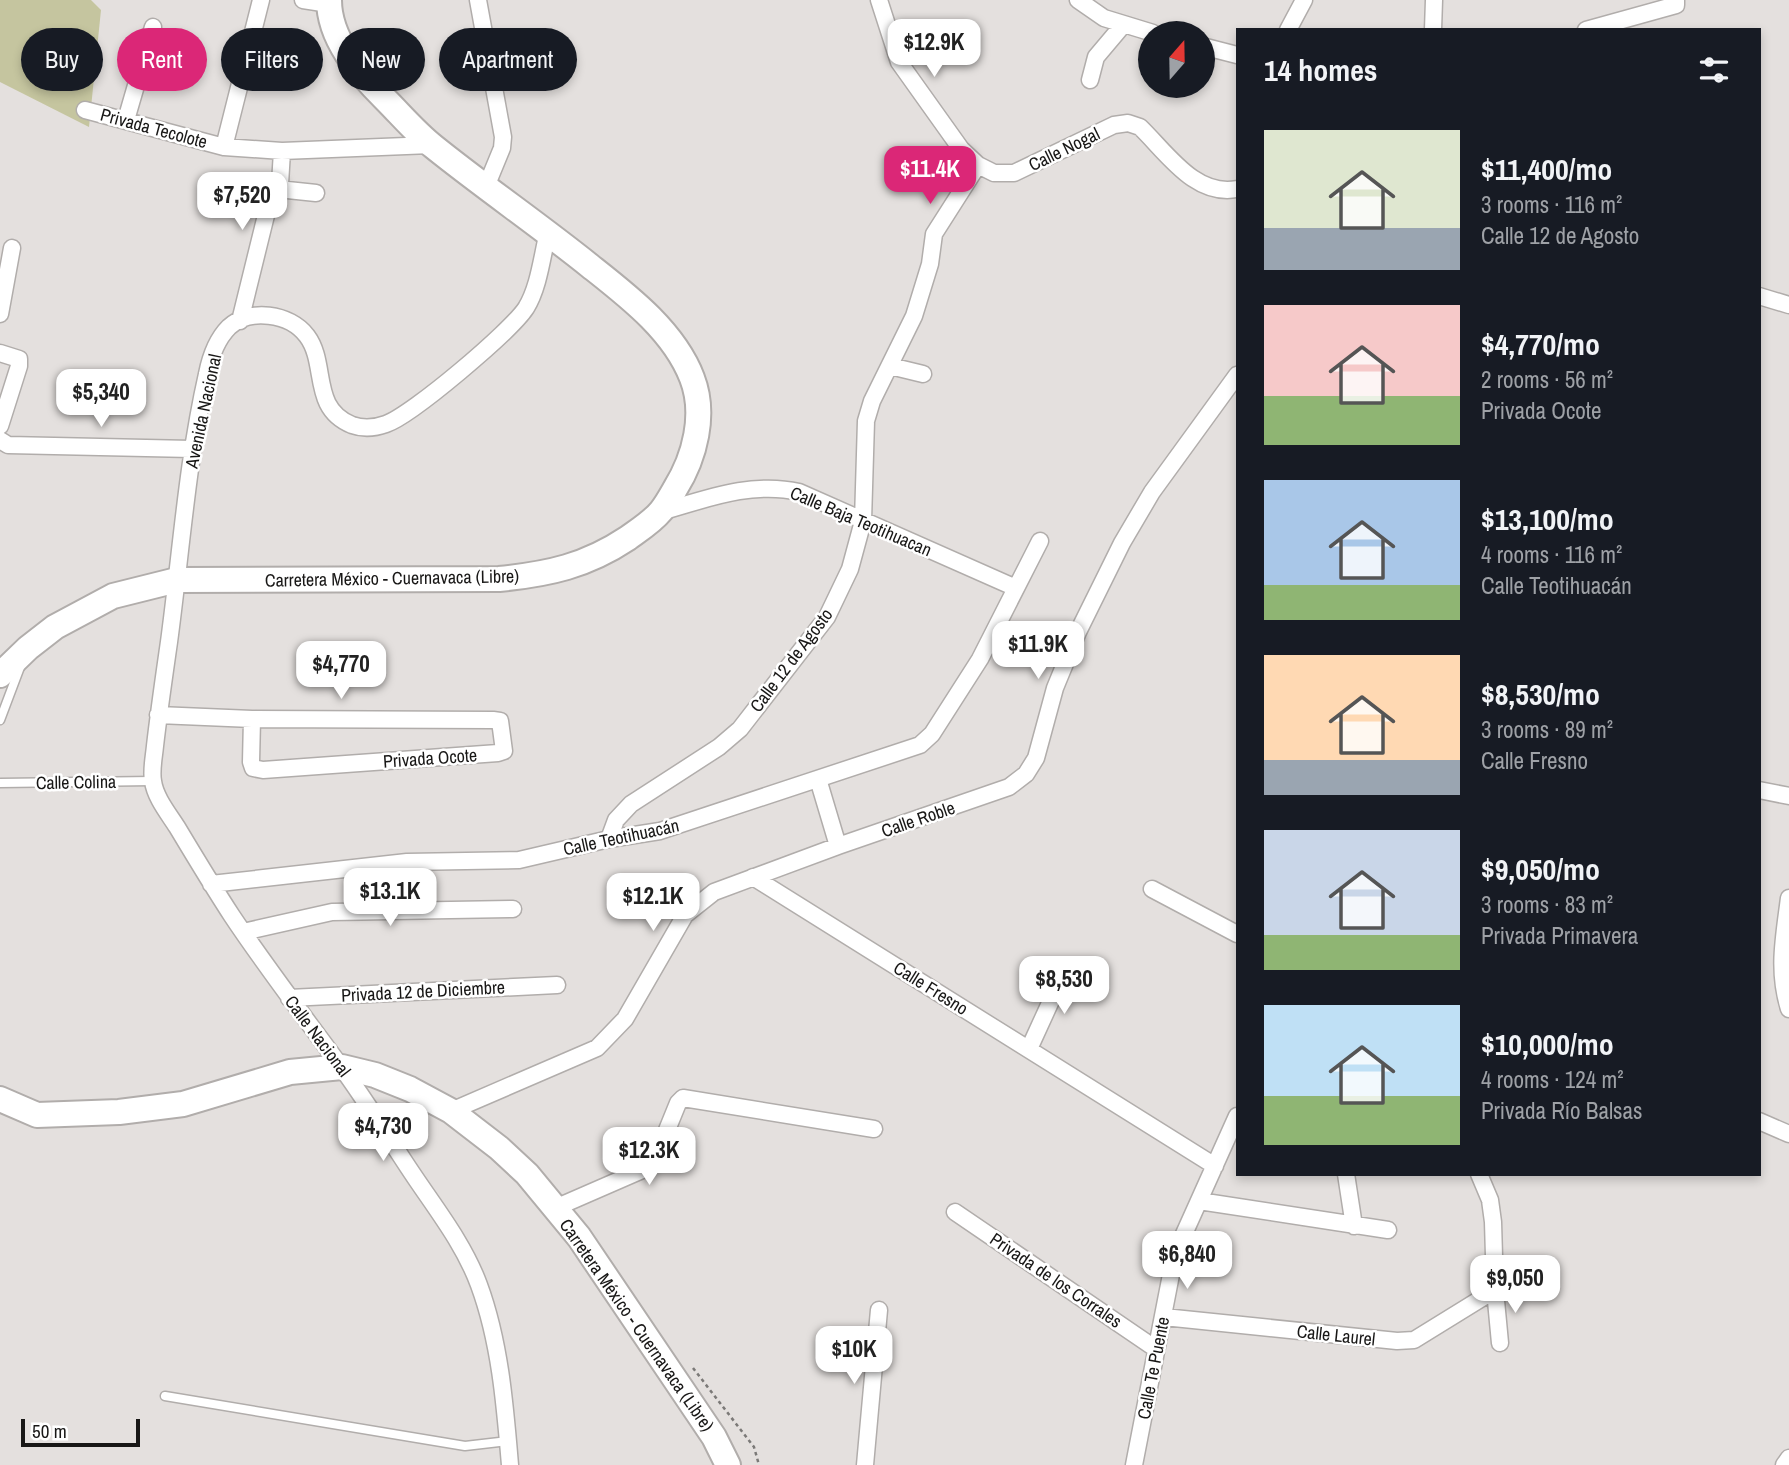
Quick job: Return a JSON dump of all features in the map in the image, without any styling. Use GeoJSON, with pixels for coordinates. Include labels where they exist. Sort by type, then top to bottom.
{"type":"FeatureCollection","features":[{"type":"Feature","properties":{"kind":"main road","name":"Carretera México - Cuernavaca (Libre)"},"geometry":{"type":"LineString","coordinates":[[0,675],[55,627],[113,596],[177,580],[499,579],[539,575],[584,564],[611,550],[661,512],[682,477],[695,447],[698,406],[693,380],[682,357],[659,328],[626,295],[548,232],[431,145],[361,75],[338,37],[329,2]]}},
{"type":"Feature","properties":{"kind":"main road","name":"Carretera México - Cuernavaca (Libre)"},"geometry":{"type":"LineString","coordinates":[[0,1099],[37,1115],[119,1112],[183,1104],[290,1072],[342,1067],[393,1081],[451,1111],[499,1148],[527,1174],[579,1237],[714,1437],[728,1465]]}},
{"type":"Feature","properties":{"kind":"street"},"geometry":{"type":"LineString","coordinates":[[224,147],[261,0]]}},
{"type":"Feature","properties":{"kind":"street"},"geometry":{"type":"LineString","coordinates":[[303,0],[329,2]]}},
{"type":"Feature","properties":{"kind":"street"},"geometry":{"type":"LineString","coordinates":[[478,0],[503,137],[502,148],[486,187]]}},
{"type":"Feature","properties":{"kind":"street"},"geometry":{"type":"LineString","coordinates":[[878,0],[899,62],[961,149],[978,165]]}},
{"type":"Feature","properties":{"kind":"street"},"geometry":{"type":"LineString","coordinates":[[1078,0],[1104,18],[1138,29]]}},
{"type":"Feature","properties":{"kind":"street"},"geometry":{"type":"LineString","coordinates":[[1289,28],[1304,0]]}},
{"type":"Feature","properties":{"kind":"street"},"geometry":{"type":"LineString","coordinates":[[1433,28],[1434,0]]}},
{"type":"Feature","properties":{"kind":"street"},"geometry":{"type":"LineString","coordinates":[[1593,28],[1676,3]]}},
{"type":"Feature","properties":{"kind":"street"},"geometry":{"type":"LineString","coordinates":[[1090,80],[1096,57],[1123,25]]}},
{"type":"Feature","properties":{"kind":"street"},"geometry":{"type":"LineString","coordinates":[[126,120],[153,27]]}},
{"type":"Feature","properties":{"kind":"street"},"geometry":{"type":"LineString","coordinates":[[1215,49],[1236,55]]}},
{"type":"Feature","properties":{"kind":"street","name":"Privada Tecolote"},"geometry":{"type":"LineString","coordinates":[[85,110],[224,147],[282,150],[431,145]]}},
{"type":"Feature","properties":{"kind":"street","name":"Calle Nogal"},"geometry":{"type":"LineString","coordinates":[[978,165],[994,173],[1014,173],[1114,125],[1128,123],[1140,127],[1196,182],[1214,189],[1236,190]]}},
{"type":"Feature","properties":{"kind":"street"},"geometry":{"type":"LineString","coordinates":[[278,189],[282,150]]}},
{"type":"Feature","properties":{"kind":"street","name":"Calle 12 de Agosto"},"geometry":{"type":"LineString","coordinates":[[609,839],[616,820],[631,804],[719,747],[740,729],[827,617],[850,569],[863,521],[866,421],[872,401],[914,316],[930,264],[934,234],[978,165]]}},
{"type":"Feature","properties":{"kind":"street"},"geometry":{"type":"LineString","coordinates":[[240,321],[272,192],[278,189],[316,193]]}},
{"type":"Feature","properties":{"kind":"street"},"geometry":{"type":"LineString","coordinates":[[240,321],[246,317],[272,315],[293,324],[307,336],[314,351],[322,393],[334,413],[351,425],[368,428],[387,424],[411,411],[506,330],[525,309],[533,294],[548,232]]}},
{"type":"Feature","properties":{"kind":"street"},"geometry":{"type":"LineString","coordinates":[[0,314],[12,248]]}},
{"type":"Feature","properties":{"kind":"street"},"geometry":{"type":"LineString","coordinates":[[1761,297],[1789,305]]}},
{"type":"Feature","properties":{"kind":"street","name":"Avenida Nacional"},"geometry":{"type":"LineString","coordinates":[[211,884],[159,798],[153,781],[158,715],[192,449],[208,370],[217,346],[229,327],[240,321]]}},
{"type":"Feature","properties":{"kind":"street"},"geometry":{"type":"LineString","coordinates":[[0,353],[19,359],[19,366],[4,401],[0,426]]}},
{"type":"Feature","properties":{"kind":"street"},"geometry":{"type":"LineString","coordinates":[[890,366],[923,374]]}},
{"type":"Feature","properties":{"kind":"street","name":"Calle Roble"},"geometry":{"type":"LineString","coordinates":[[451,1111],[597,1048],[625,1019],[685,915],[714,892],[1010,787],[1026,774],[1036,758],[1055,688],[1078,632],[1122,543],[1152,492],[1236,376]]}},
{"type":"Feature","properties":{"kind":"street"},"geometry":{"type":"LineString","coordinates":[[0,440],[8,445],[192,449]]}},
{"type":"Feature","properties":{"kind":"street","name":"Calle Baja Teotihuacan"},"geometry":{"type":"LineString","coordinates":[[661,512],[719,495],[760,487],[781,488],[799,492],[1016,588]]}},
{"type":"Feature","properties":{"kind":"street","name":"Calle Teotihuacán"},"geometry":{"type":"LineString","coordinates":[[211,884],[407,862],[519,860],[609,839],[660,831],[920,745],[932,734],[980,659],[1040,541]]}},
{"type":"Feature","properties":{"kind":"street","name":"Privada Ocote"},"geometry":{"type":"LineString","coordinates":[[158,715],[252,719],[493,720],[500,721],[505,747],[504,751],[498,753],[263,770],[253,768],[251,762],[252,719]]}},
{"type":"Feature","properties":{"kind":"street"},"geometry":{"type":"LineString","coordinates":[[818,779],[838,846]]}},
{"type":"Feature","properties":{"kind":"street"},"geometry":{"type":"LineString","coordinates":[[1761,790],[1789,796]]}},
{"type":"Feature","properties":{"kind":"street","name":"Calle Fresno"},"geometry":{"type":"LineString","coordinates":[[753,877],[1215,1166]]}},
{"type":"Feature","properties":{"kind":"street","name":"Calle Nacional"},"geometry":{"type":"LineString","coordinates":[[211,884],[289,998],[342,1067],[462,1248],[489,1318],[505,1406],[510,1465]]}},
{"type":"Feature","properties":{"kind":"street"},"geometry":{"type":"LineString","coordinates":[[1152,889],[1236,933]]}},
{"type":"Feature","properties":{"kind":"street"},"geometry":{"type":"LineString","coordinates":[[1789,898],[1782,985],[1789,1009]]}},
{"type":"Feature","properties":{"kind":"street"},"geometry":{"type":"LineString","coordinates":[[243,932],[332,912],[513,909]]}},
{"type":"Feature","properties":{"kind":"street"},"geometry":{"type":"LineString","coordinates":[[1029,1049],[1066,968]]}},
{"type":"Feature","properties":{"kind":"street","name":"Privada 12 de Diciembre"},"geometry":{"type":"LineString","coordinates":[[289,998],[557,985]]}},
{"type":"Feature","properties":{"kind":"street"},"geometry":{"type":"LineString","coordinates":[[555,1208],[640,1171],[654,1162],[678,1103],[683,1098],[874,1129]]}},
{"type":"Feature","properties":{"kind":"street","name":"Calle Te Puente"},"geometry":{"type":"LineString","coordinates":[[1134,1465],[1175,1254],[1236,1118]]}},
{"type":"Feature","properties":{"kind":"street"},"geometry":{"type":"LineString","coordinates":[[1761,1122],[1789,1134]]}},
{"type":"Feature","properties":{"kind":"street"},"geometry":{"type":"LineString","coordinates":[[1346,1176],[1354,1226]]}},
{"type":"Feature","properties":{"kind":"street"},"geometry":{"type":"LineString","coordinates":[[1480,1176],[1490,1200],[1493,1222],[1500,1343]]}},
{"type":"Feature","properties":{"kind":"street"},"geometry":{"type":"LineString","coordinates":[[1199,1201],[1388,1230]]}},
{"type":"Feature","properties":{"kind":"street","name":"Privada de los Corrales"},"geometry":{"type":"LineString","coordinates":[[955,1212],[1156,1349]]}},
{"type":"Feature","properties":{"kind":"street","name":"Calle Laurel"},"geometry":{"type":"LineString","coordinates":[[1164,1317],[1397,1341],[1414,1340],[1495,1290]]}},
{"type":"Feature","properties":{"kind":"street"},"geometry":{"type":"LineString","coordinates":[[865,1465],[879,1310]]}},
{"type":"Feature","properties":{"kind":"street"},"geometry":{"type":"LineString","coordinates":[[1784,1465],[1789,1458]]}},
{"type":"Feature","properties":{"kind":"lane"},"geometry":{"type":"LineString","coordinates":[[0,720],[28,648]]}},
{"type":"Feature","properties":{"kind":"lane","name":"Calle Colina"},"geometry":{"type":"LineString","coordinates":[[0,783],[153,781]]}},
{"type":"Feature","properties":{"kind":"lane"},"geometry":{"type":"LineString","coordinates":[[165,1396],[465,1446],[508,1441]]}},
{"type":"Feature","properties":{"kind":"green space"},"geometry":{"type":"Polygon","coordinates":[[[0,0],[91,0],[101,10],[99,28],[21,28],[21,91],[93,91],[89,127],[0,82],[0,0]]]}}]}
